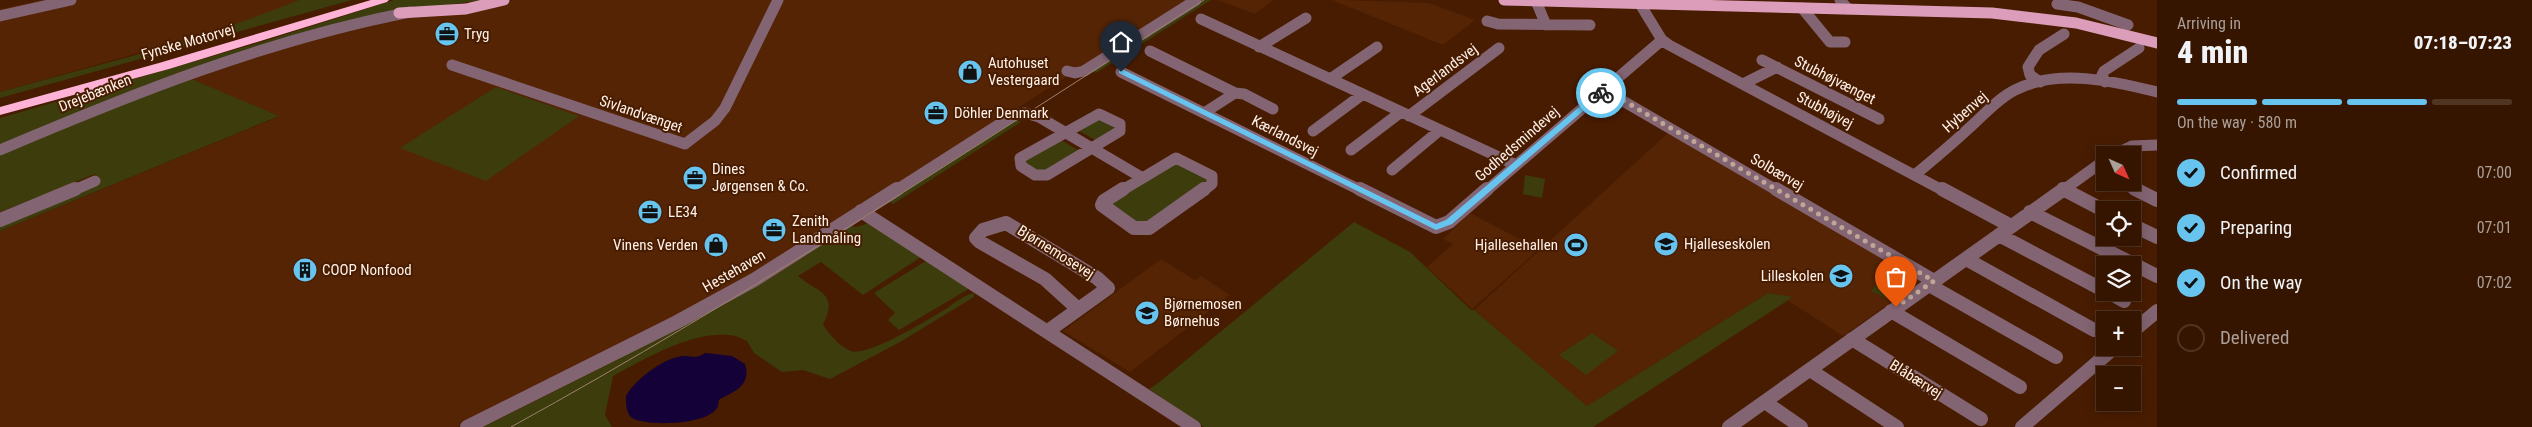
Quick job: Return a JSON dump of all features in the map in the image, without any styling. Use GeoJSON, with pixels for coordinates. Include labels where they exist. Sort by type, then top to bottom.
{"type":"FeatureCollection","features":[{"type":"Feature","properties":{"kind":"highway","name":"Fynske Motorvej"},"geometry":{"type":"LineString","coordinates":[[0,104],[169,58],[366,0]]}},
{"type":"Feature","properties":{"kind":"highway","name":"Fynske Motorvej"},"geometry":{"type":"LineString","coordinates":[[0,112],[383,0]]}},
{"type":"Feature","properties":{"kind":"main road"},"geometry":{"type":"LineString","coordinates":[[399,14],[466,9],[504,0]]}},
{"type":"Feature","properties":{"kind":"main road"},"geometry":{"type":"LineString","coordinates":[[1504,0],[1992,13],[2098,27],[2157,43]]}},
{"type":"Feature","properties":{"kind":"street"},"geometry":{"type":"LineString","coordinates":[[0,8],[36,0]]}},
{"type":"Feature","properties":{"kind":"street"},"geometry":{"type":"LineString","coordinates":[[0,16],[71,0]]}},
{"type":"Feature","properties":{"kind":"street"},"geometry":{"type":"LineString","coordinates":[[479,4],[490,0]]}},
{"type":"Feature","properties":{"kind":"street","name":"Drejebænken"},"geometry":{"type":"LineString","coordinates":[[0,150],[100,108],[209,66],[316,31],[399,14],[479,4],[494,0]]}},
{"type":"Feature","properties":{"kind":"street","name":"Sivlandvænget"},"geometry":{"type":"LineString","coordinates":[[452,65],[685,144],[715,121],[725,108],[778,0]]}},
{"type":"Feature","properties":{"kind":"street"},"geometry":{"type":"LineString","coordinates":[[1067,71],[1075,73],[1084,71],[1196,0]]}},
{"type":"Feature","properties":{"kind":"street"},"geometry":{"type":"LineString","coordinates":[[1840,0],[1848,9]]}},
{"type":"Feature","properties":{"kind":"street"},"geometry":{"type":"LineString","coordinates":[[1536,1],[1546,25]]}},
{"type":"Feature","properties":{"kind":"street"},"geometry":{"type":"LineString","coordinates":[[1632,2],[1662,40]]}},
{"type":"Feature","properties":{"kind":"street"},"geometry":{"type":"LineString","coordinates":[[2054,2],[2063,21]]}},
{"type":"Feature","properties":{"kind":"street"},"geometry":{"type":"LineString","coordinates":[[2054,2],[2078,7],[2128,25]]}},
{"type":"Feature","properties":{"kind":"street"},"geometry":{"type":"LineString","coordinates":[[2054,2],[2074,17],[2098,27]]}},
{"type":"Feature","properties":{"kind":"street"},"geometry":{"type":"LineString","coordinates":[[1802,8],[1830,42],[1845,42]]}},
{"type":"Feature","properties":{"kind":"street"},"geometry":{"type":"LineString","coordinates":[[1259,47],[1306,18]]}},
{"type":"Feature","properties":{"kind":"street"},"geometry":{"type":"LineString","coordinates":[[1202,19],[1516,165]]}},
{"type":"Feature","properties":{"kind":"street"},"geometry":{"type":"LineString","coordinates":[[1486,21],[1498,24],[1590,25]]}},
{"type":"Feature","properties":{"kind":"street"},"geometry":{"type":"LineString","coordinates":[[2040,82],[2030,76],[2028,67],[2039,50],[2064,34]]}},
{"type":"Feature","properties":{"kind":"street","name":"Stubhøjvej"},"geometry":{"type":"LineString","coordinates":[[1662,40],[2012,226]]}},
{"type":"Feature","properties":{"kind":"street","name":"Godhedsmindevej"},"geometry":{"type":"LineString","coordinates":[[1436,227],[1449,222],[1662,40]]}},
{"type":"Feature","properties":{"kind":"street"},"geometry":{"type":"LineString","coordinates":[[1330,79],[1377,47]]}},
{"type":"Feature","properties":{"kind":"street","name":"Agerlandsvej"},"geometry":{"type":"LineString","coordinates":[[1351,150],[1499,48]]}},
{"type":"Feature","properties":{"kind":"street"},"geometry":{"type":"LineString","coordinates":[[2105,82],[2102,75],[2104,71],[2139,48]]}},
{"type":"Feature","properties":{"kind":"street"},"geometry":{"type":"LineString","coordinates":[[1150,51],[1273,109]]}},
{"type":"Feature","properties":{"kind":"street","name":"Stubhøjvænget"},"geometry":{"type":"LineString","coordinates":[[1762,60],[1879,118]]}},
{"type":"Feature","properties":{"kind":"street","name":"Stubhøjvænget"},"geometry":{"type":"LineString","coordinates":[[1743,84],[1777,67]]}},
{"type":"Feature","properties":{"kind":"street","name":"Kærlandsvej"},"geometry":{"type":"LineString","coordinates":[[1121,72],[1436,227]]}},
{"type":"Feature","properties":{"kind":"street","name":"Hybenvej"},"geometry":{"type":"LineString","coordinates":[[1916,174],[2007,94],[2021,87],[2040,82],[2082,80],[2105,82],[2157,92]]}},
{"type":"Feature","properties":{"kind":"street","name":"Solbærvej"},"geometry":{"type":"LineString","coordinates":[[1604,90],[1931,283]]}},
{"type":"Feature","properties":{"kind":"street"},"geometry":{"type":"LineString","coordinates":[[1204,113],[1236,93]]}},
{"type":"Feature","properties":{"kind":"street"},"geometry":{"type":"LineString","coordinates":[[1312,131],[1363,94]]}},
{"type":"Feature","properties":{"kind":"street","name":"Hestehaven"},"geometry":{"type":"LineString","coordinates":[[467,427],[677,322],[754,280],[1003,121],[1018,114],[1030,114],[1066,132],[1141,177]]}},
{"type":"Feature","properties":{"kind":"street"},"geometry":{"type":"LineString","coordinates":[[1094,115],[1105,115],[1120,124],[1120,131],[1047,175],[1035,174],[1021,166],[1020,158],[1066,132],[1094,115]]}},
{"type":"Feature","properties":{"kind":"street"},"geometry":{"type":"LineString","coordinates":[[1392,170],[1440,130]]}},
{"type":"Feature","properties":{"kind":"street"},"geometry":{"type":"LineString","coordinates":[[2132,146],[2157,145]]}},
{"type":"Feature","properties":{"kind":"street"},"geometry":{"type":"LineString","coordinates":[[1176,158],[1212,176],[1214,180],[1212,184],[1149,228],[1142,229],[1134,228],[1102,205],[1104,201],[1141,177],[1176,158]]}},
{"type":"Feature","properties":{"kind":"street"},"geometry":{"type":"LineString","coordinates":[[1729,427],[2096,166]]}},
{"type":"Feature","properties":{"kind":"street"},"geometry":{"type":"LineString","coordinates":[[2092,169],[2096,171]]}},
{"type":"Feature","properties":{"kind":"street"},"geometry":{"type":"LineString","coordinates":[[0,220],[96,181]]}},
{"type":"Feature","properties":{"kind":"street"},"geometry":{"type":"LineString","coordinates":[[2062,189],[2096,206]]}},
{"type":"Feature","properties":{"kind":"street"},"geometry":{"type":"LineString","coordinates":[[2138,191],[2157,200]]}},
{"type":"Feature","properties":{"kind":"street"},"geometry":{"type":"LineString","coordinates":[[861,211],[1194,427]]}},
{"type":"Feature","properties":{"kind":"street"},"geometry":{"type":"LineString","coordinates":[[2030,212],[2157,276]]}},
{"type":"Feature","properties":{"kind":"street","name":"Bjørnemosevej"},"geometry":{"type":"LineString","coordinates":[[1048,331],[1108,288],[1097,278],[1006,223],[997,224],[978,233],[976,238],[980,242],[1049,281],[1064,292],[1078,309]]}},
{"type":"Feature","properties":{"kind":"street"},"geometry":{"type":"LineString","coordinates":[[2141,229],[2157,237]]}},
{"type":"Feature","properties":{"kind":"street"},"geometry":{"type":"LineString","coordinates":[[1999,235],[2096,286]]}},
{"type":"Feature","properties":{"kind":"street"},"geometry":{"type":"LineString","coordinates":[[1966,259],[2094,330]]}},
{"type":"Feature","properties":{"kind":"street"},"geometry":{"type":"LineString","coordinates":[[1931,283],[2056,357]]}},
{"type":"Feature","properties":{"kind":"street"},"geometry":{"type":"LineString","coordinates":[[1891,311],[2020,387]]}},
{"type":"Feature","properties":{"kind":"street"},"geometry":{"type":"LineString","coordinates":[[2141,324],[2157,311]]}},
{"type":"Feature","properties":{"kind":"street","name":"Blåbærvej"},"geometry":{"type":"LineString","coordinates":[[1852,339],[1981,419]]}},
{"type":"Feature","properties":{"kind":"street"},"geometry":{"type":"LineString","coordinates":[[2022,427],[2105,356]]}},
{"type":"Feature","properties":{"kind":"street"},"geometry":{"type":"LineString","coordinates":[[1810,370],[1897,427]]}},
{"type":"Feature","properties":{"kind":"street"},"geometry":{"type":"LineString","coordinates":[[1765,402],[1801,427]]}},
{"type":"Feature","properties":{"kind":"shaded area"},"geometry":{"type":"Polygon","coordinates":[[[42,0],[299,0],[263,15],[188,39],[0,92],[0,9],[42,0]]]}},
{"type":"Feature","properties":{"kind":"shaded area"},"geometry":{"type":"Polygon","coordinates":[[[299,0],[352,0],[0,98],[0,92],[188,39],[299,0]]]}},
{"type":"Feature","properties":{"kind":"shaded area"},"geometry":{"type":"Polygon","coordinates":[[[394,0],[482,0],[359,18],[299,34],[0,147],[0,118],[258,43],[394,0]]]}},
{"type":"Feature","properties":{"kind":"shaded area"},"geometry":{"type":"Polygon","coordinates":[[[514,0],[1212,0],[1186,1],[761,271],[674,320],[457,427],[0,427],[0,231],[278,117],[189,78],[365,21],[477,10],[514,0]]]}},
{"type":"Feature","properties":{"kind":"shaded area"},"geometry":{"type":"Polygon","coordinates":[[[1199,0],[1211,0],[1096,73],[1090,70],[1199,0]]]}},
{"type":"Feature","properties":{"kind":"shaded area"},"geometry":{"type":"Polygon","coordinates":[[[1218,0],[1273,0],[1255,14],[1218,0]]]}},
{"type":"Feature","properties":{"kind":"shaded area"},"geometry":{"type":"Polygon","coordinates":[[[1332,0],[1429,3],[1475,20],[1443,45],[1332,0]]]}},
{"type":"Feature","properties":{"kind":"shaded area"},"geometry":{"type":"Polygon","coordinates":[[[189,78],[279,116],[0,231],[0,222],[100,181],[95,174],[0,212],[0,153],[189,78]]]}},
{"type":"Feature","properties":{"kind":"shaded area"},"geometry":{"type":"Polygon","coordinates":[[[496,87],[579,116],[486,181],[400,148],[496,87]]]}},
{"type":"Feature","properties":{"kind":"shaded area"},"geometry":{"type":"Polygon","coordinates":[[[1095,117],[1117,125],[1117,130],[1097,141],[1076,129],[1095,117]]]}},
{"type":"Feature","properties":{"kind":"shaded area"},"geometry":{"type":"Polygon","coordinates":[[[1014,118],[1021,122],[893,204],[886,199],[1014,118]]]}},
{"type":"Feature","properties":{"kind":"shaded area","name":"Hjalleseskolen"},"geometry":{"type":"Polygon","coordinates":[[[1669,132],[1921,279],[1921,281],[1843,336],[1787,300],[1792,297],[1768,293],[1587,407],[1474,310],[1669,132]]]}},
{"type":"Feature","properties":{"kind":"shaded area"},"geometry":{"type":"Polygon","coordinates":[[[1059,139],[1080,151],[1044,173],[1037,173],[1024,164],[1024,159],[1059,139]]]}},
{"type":"Feature","properties":{"kind":"shaded area"},"geometry":{"type":"Polygon","coordinates":[[[1172,161],[1210,180],[1145,226],[1137,226],[1108,202],[1172,161]]]}},
{"type":"Feature","properties":{"kind":"shaded area"},"geometry":{"type":"Polygon","coordinates":[[[1525,175],[1545,179],[1542,198],[1523,194],[1525,175]]]}},
{"type":"Feature","properties":{"kind":"shaded area"},"geometry":{"type":"Polygon","coordinates":[[[1470,213],[1539,249],[1472,309],[1427,267],[1453,244],[1443,239],[1470,213]]]}},
{"type":"Feature","properties":{"kind":"shaded area"},"geometry":{"type":"Polygon","coordinates":[[[1354,222],[1410,252],[1471,310],[1474,310],[1587,406],[1768,293],[1793,297],[1593,427],[1204,427],[1149,389],[1354,222]]]}},
{"type":"Feature","properties":{"kind":"shaded area"},"geometry":{"type":"Polygon","coordinates":[[[869,223],[924,255],[863,295],[821,262],[798,276],[824,294],[829,306],[823,325],[832,337],[843,346],[851,351],[870,349],[912,329],[966,296],[974,293],[974,297],[900,342],[830,379],[803,370],[782,372],[754,353],[747,341],[731,335],[714,335],[684,342],[669,348],[613,376],[605,415],[612,427],[483,427],[617,360],[847,224],[856,227],[869,223]]]}},
{"type":"Feature","properties":{"kind":"shaded area"},"geometry":{"type":"Polygon","coordinates":[[[929,259],[972,287],[899,330],[888,320],[895,313],[874,293],[929,259]]]}},
{"type":"Feature","properties":{"kind":"shaded area","name":"Bjørnemosen Børnehus"},"geometry":{"type":"Polygon","coordinates":[[[1161,259],[1195,280],[1201,276],[1230,295],[1130,372],[1063,331],[1161,259]]]}},
{"type":"Feature","properties":{"kind":"shaded area"},"geometry":{"type":"Polygon","coordinates":[[[1880,280],[1899,289],[1890,300],[1871,291],[1880,280]]]}},
{"type":"Feature","properties":{"kind":"shaded area"},"geometry":{"type":"Polygon","coordinates":[[[1592,333],[1618,351],[1586,375],[1559,355],[1592,333]]]}},
{"type":"Feature","properties":{"kind":"shaded area"},"geometry":{"type":"Polygon","coordinates":[[[705,353],[732,356],[745,364],[747,371],[744,382],[740,387],[720,399],[718,406],[713,412],[692,421],[678,423],[651,423],[640,421],[630,416],[626,396],[643,376],[661,364],[678,357],[694,357],[705,353]]]}},
{"type":"Feature","properties":{"kind":"tram line"},"geometry":{"type":"LineString","coordinates":[[511,427],[600,377],[774,273],[947,165],[1204,0]]}},
{"type":"Feature","properties":{"kind":"way so far"},"geometry":{"type":"LineString","coordinates":[[1601,93],[1604,90],[1607,91],[1934,281],[1896,307]]}},
{"type":"Feature","properties":{"kind":"place","name":"Tryg"},"geometry":{"type":"Point","coordinates":[447,34]}},
{"type":"Feature","properties":{"kind":"place","name":"Autohuset Vestergaard"},"geometry":{"type":"Point","coordinates":[970,72]}},
{"type":"Feature","properties":{"kind":"place","name":"Döhler Denmark"},"geometry":{"type":"Point","coordinates":[936,113]}},
{"type":"Feature","properties":{"kind":"place","name":"Dines Jørgensen & Co."},"geometry":{"type":"Point","coordinates":[695,178]}},
{"type":"Feature","properties":{"kind":"place","name":"LE34"},"geometry":{"type":"Point","coordinates":[650,212]}},
{"type":"Feature","properties":{"kind":"place","name":"Zenith Landmåling"},"geometry":{"type":"Point","coordinates":[774,230]}},
{"type":"Feature","properties":{"kind":"place","name":"Hjalleseskolen"},"geometry":{"type":"Point","coordinates":[1666,244]}},
{"type":"Feature","properties":{"kind":"place","name":"Vinens Verden"},"geometry":{"type":"Point","coordinates":[716,245]}},
{"type":"Feature","properties":{"kind":"place","name":"Hjallesehallen"},"geometry":{"type":"Point","coordinates":[1576,245]}},
{"type":"Feature","properties":{"kind":"place","name":"COOP Nonfood"},"geometry":{"type":"Point","coordinates":[305,270]}},
{"type":"Feature","properties":{"kind":"place","name":"Lilleskolen"},"geometry":{"type":"Point","coordinates":[1841,276]}},
{"type":"Feature","properties":{"kind":"place","name":"Bjørnemosen Børnehus"},"geometry":{"type":"Point","coordinates":[1147,313]}},
{"type":"Feature","properties":{"kind":"route"},"geometry":{"type":"LineString","coordinates":[[1121,72],[1422,222],[1436,227],[1443,226],[1449,222],[1601,93]]}}]}
